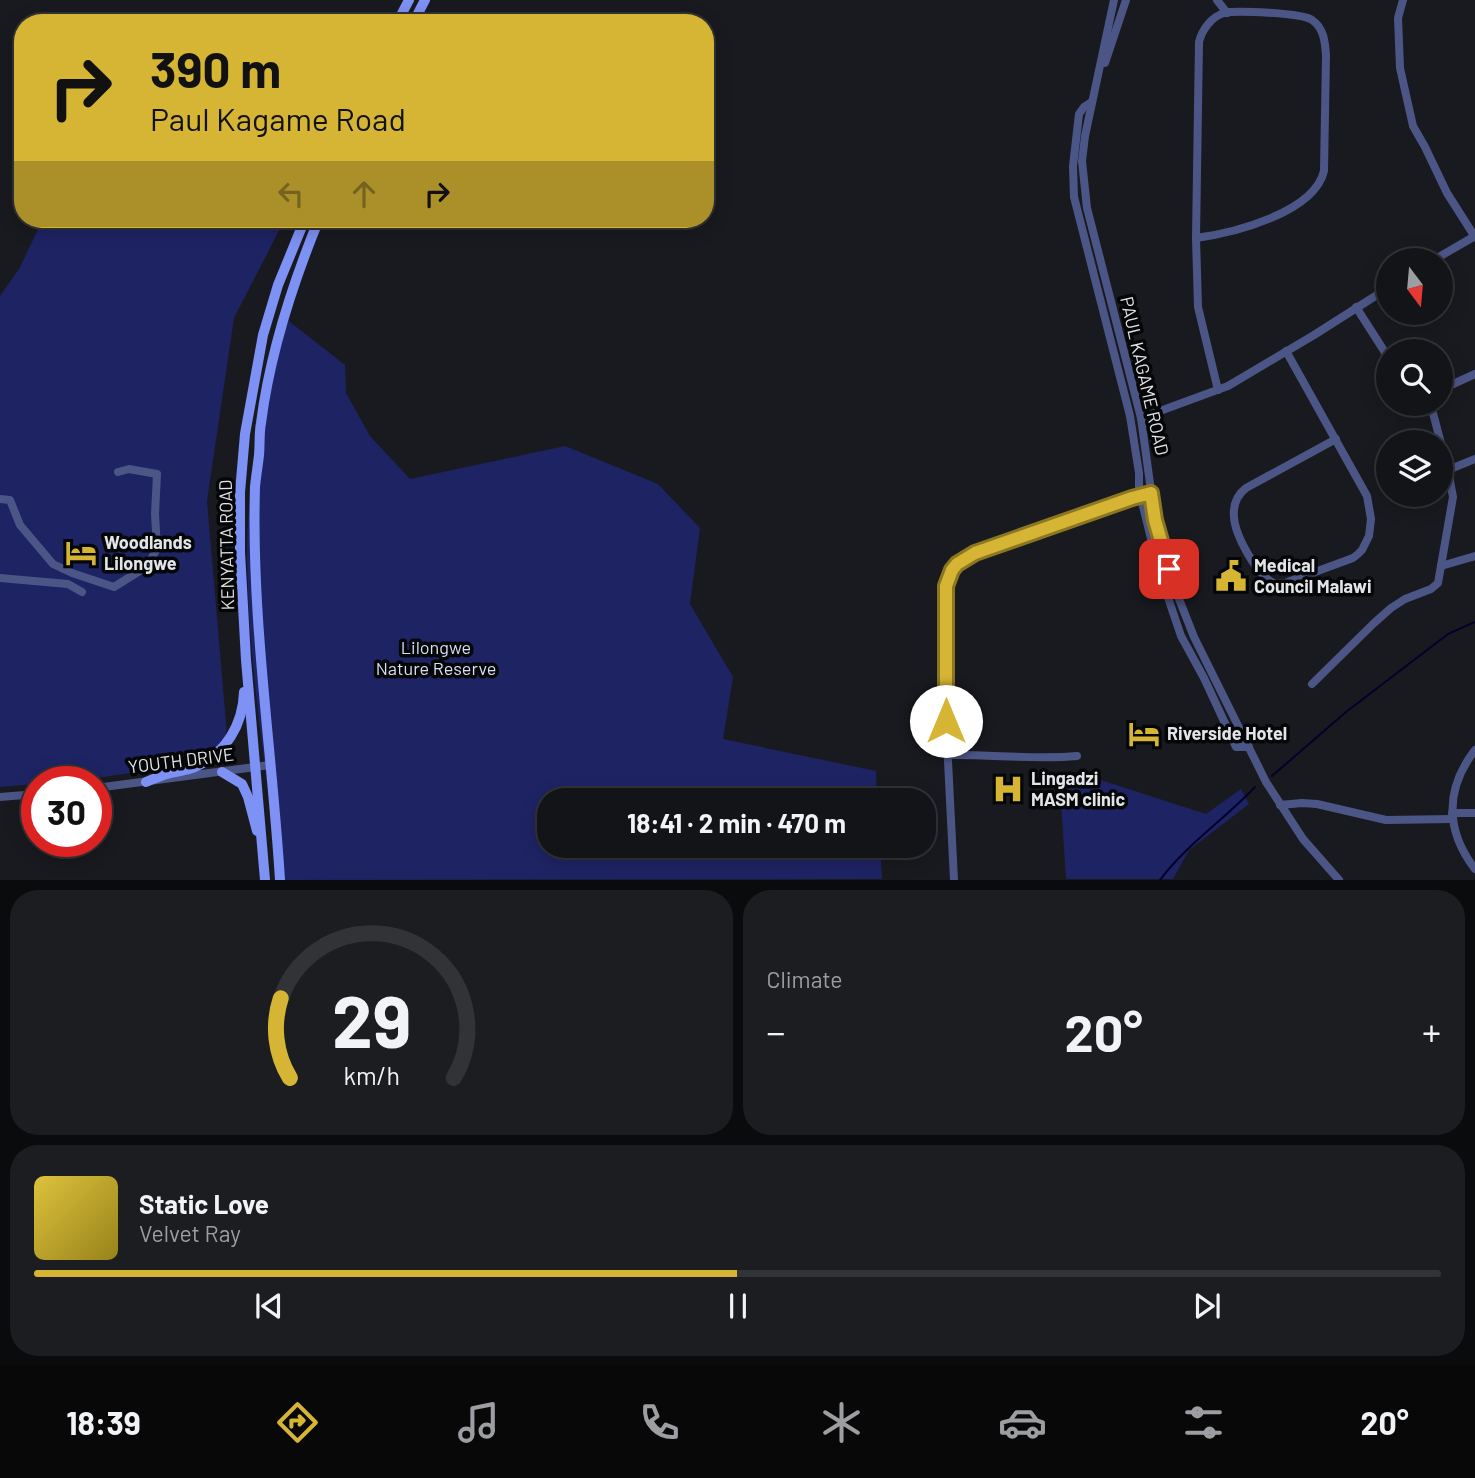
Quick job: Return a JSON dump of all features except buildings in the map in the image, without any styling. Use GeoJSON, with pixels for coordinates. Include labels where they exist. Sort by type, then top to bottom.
{"type":"FeatureCollection","features":[{"type":"Feature","properties":{"kind":"main road","name":"KENYATTA ROAD"},"geometry":{"type":"LineString","coordinates":[[265,880],[246,660],[240,552],[240,492],[245,434],[263,335],[278,285],[301,228]]}},
{"type":"Feature","properties":{"kind":"main road","name":"KENYATTA ROAD"},"geometry":{"type":"LineString","coordinates":[[280,880],[258,625],[255,483],[260,425],[277,337],[316,228]]}},
{"type":"Feature","properties":{"kind":"main road"},"geometry":{"type":"LineString","coordinates":[[146,782],[198,766],[222,748],[233,735],[244,697],[246,660]]}},
{"type":"Feature","properties":{"kind":"main road"},"geometry":{"type":"LineString","coordinates":[[222,772],[242,784],[263,844]]}},
{"type":"Feature","properties":{"kind":"street","name":"PAUL KAGAME ROAD"},"geometry":{"type":"LineString","coordinates":[[1096,88],[1114,0]]}},
{"type":"Feature","properties":{"kind":"street","name":"PAUL KAGAME ROAD"},"geometry":{"type":"LineString","coordinates":[[1126,0],[1092,102],[1082,161],[1084,193],[1141,418],[1155,520],[1179,599],[1194,637],[1249,747],[1280,805],[1303,839],[1339,880]]}},
{"type":"Feature","properties":{"kind":"street"},"geometry":{"type":"LineString","coordinates":[[1217,0],[1227,13]]}},
{"type":"Feature","properties":{"kind":"street"},"geometry":{"type":"LineString","coordinates":[[1403,0],[1398,18],[1400,68],[1413,126],[1447,193],[1475,236],[1453,249]]}},
{"type":"Feature","properties":{"kind":"street"},"geometry":{"type":"LineString","coordinates":[[1196,239],[1266,222],[1309,195],[1319,185],[1324,171],[1326,55],[1324,35],[1311,19],[1296,15],[1227,13],[1218,16],[1203,30],[1199,42],[1196,239],[1198,307],[1218,390]]}},
{"type":"Feature","properties":{"kind":"street"},"geometry":{"type":"LineString","coordinates":[[1092,102],[1083,107],[1079,114],[1073,166],[1074,197],[1130,416],[1140,495],[1159,572],[1181,636],[1236,747],[1249,747]]}},
{"type":"Feature","properties":{"kind":"street"},"geometry":{"type":"LineString","coordinates":[[1141,418],[1218,390],[1243,377],[1376,295]]}},
{"type":"Feature","properties":{"kind":"street"},"geometry":{"type":"LineString","coordinates":[[1356,307],[1376,339]]}},
{"type":"Feature","properties":{"kind":"street"},"geometry":{"type":"LineString","coordinates":[[1286,351],[1336,439],[1370,503],[1371,519],[1367,542],[1353,558],[1285,583],[1275,583],[1266,578],[1255,565],[1236,527],[1233,514],[1238,496],[1246,488],[1336,439]]}},
{"type":"Feature","properties":{"kind":"street"},"geometry":{"type":"LineString","coordinates":[[1453,384],[1475,374]]}},
{"type":"Feature","properties":{"kind":"street"},"geometry":{"type":"LineString","coordinates":[[1453,468],[1475,459]]}},
{"type":"Feature","properties":{"kind":"street"},"geometry":{"type":"LineString","coordinates":[[0,499],[10,500],[20,525],[53,564],[114,587],[146,567],[157,549],[157,474],[129,469],[117,472]]}},
{"type":"Feature","properties":{"kind":"street"},"geometry":{"type":"LineString","coordinates":[[954,880],[946,707],[946,586],[952,570],[975,553],[1151,493]]}},
{"type":"Feature","properties":{"kind":"street"},"geometry":{"type":"LineString","coordinates":[[1312,684],[1391,608],[1436,586],[1440,576],[1450,507]]}},
{"type":"Feature","properties":{"kind":"street"},"geometry":{"type":"LineString","coordinates":[[1441,566],[1475,556]]}},
{"type":"Feature","properties":{"kind":"street"},"geometry":{"type":"LineString","coordinates":[[0,578],[68,584],[82,592]]}},
{"type":"Feature","properties":{"kind":"street"},"geometry":{"type":"LineString","coordinates":[[1475,750],[1459,777],[1452,816],[1461,846],[1475,869]]}},
{"type":"Feature","properties":{"kind":"street"},"geometry":{"type":"LineString","coordinates":[[947,755],[1057,758],[1077,756]]}},
{"type":"Feature","properties":{"kind":"street","name":"YOUTH DRIVE"},"geometry":{"type":"LineString","coordinates":[[112,786],[270,765]]}},
{"type":"Feature","properties":{"kind":"street"},"geometry":{"type":"LineString","coordinates":[[0,797],[21,795]]}},
{"type":"Feature","properties":{"kind":"street"},"geometry":{"type":"LineString","coordinates":[[1280,805],[1317,804],[1387,820],[1475,813]]}},
{"type":"Feature","properties":{"kind":"green space"},"geometry":{"type":"Polygon","coordinates":[[[39,228],[280,228],[234,318],[207,501],[229,758],[112,776],[112,766],[21,766],[21,785],[0,787],[0,296],[19,269],[39,228]]]}},
{"type":"Feature","properties":{"kind":"green space","name":"Lilongwe Nature Reserve"},"geometry":{"type":"Polygon","coordinates":[[[281,315],[345,365],[346,393],[370,436],[410,479],[565,446],[658,484],[700,528],[690,604],[733,677],[723,739],[876,771],[877,788],[537,788],[537,858],[881,858],[882,879],[279,880],[254,678],[248,597],[250,496],[281,315]]]}},
{"type":"Feature","properties":{"kind":"green space"},"geometry":{"type":"Polygon","coordinates":[[[1059,771],[1085,775],[1206,814],[1241,789],[1249,804],[1189,850],[1173,879],[1066,879],[1059,771]]]}},
{"type":"Feature","properties":{"kind":"waterway"},"geometry":{"type":"LineString","coordinates":[[1272,776],[1346,712],[1448,634],[1475,622]]}},
{"type":"Feature","properties":{"kind":"waterway"},"geometry":{"type":"LineString","coordinates":[[1160,880],[1182,855],[1255,787]]}},
{"type":"Feature","properties":{"kind":"place","name":"Woodlands Lilongwe"},"geometry":{"type":"Point","coordinates":[81,553]}},
{"type":"Feature","properties":{"kind":"place","name":"Medical Council Malawi"},"geometry":{"type":"Point","coordinates":[1231,576]}},
{"type":"Feature","properties":{"kind":"place","name":"Riverside Hotel"},"geometry":{"type":"Point","coordinates":[1144,734]}},
{"type":"Feature","properties":{"kind":"place","name":"Lingadzi MASM clinic"},"geometry":{"type":"Point","coordinates":[1008,789]}},
{"type":"Feature","properties":{"kind":"route"},"geometry":{"type":"LineString","coordinates":[[946,721],[946,586],[952,570],[965,558],[1151,493],[1155,520],[1169,569]]}}]}
